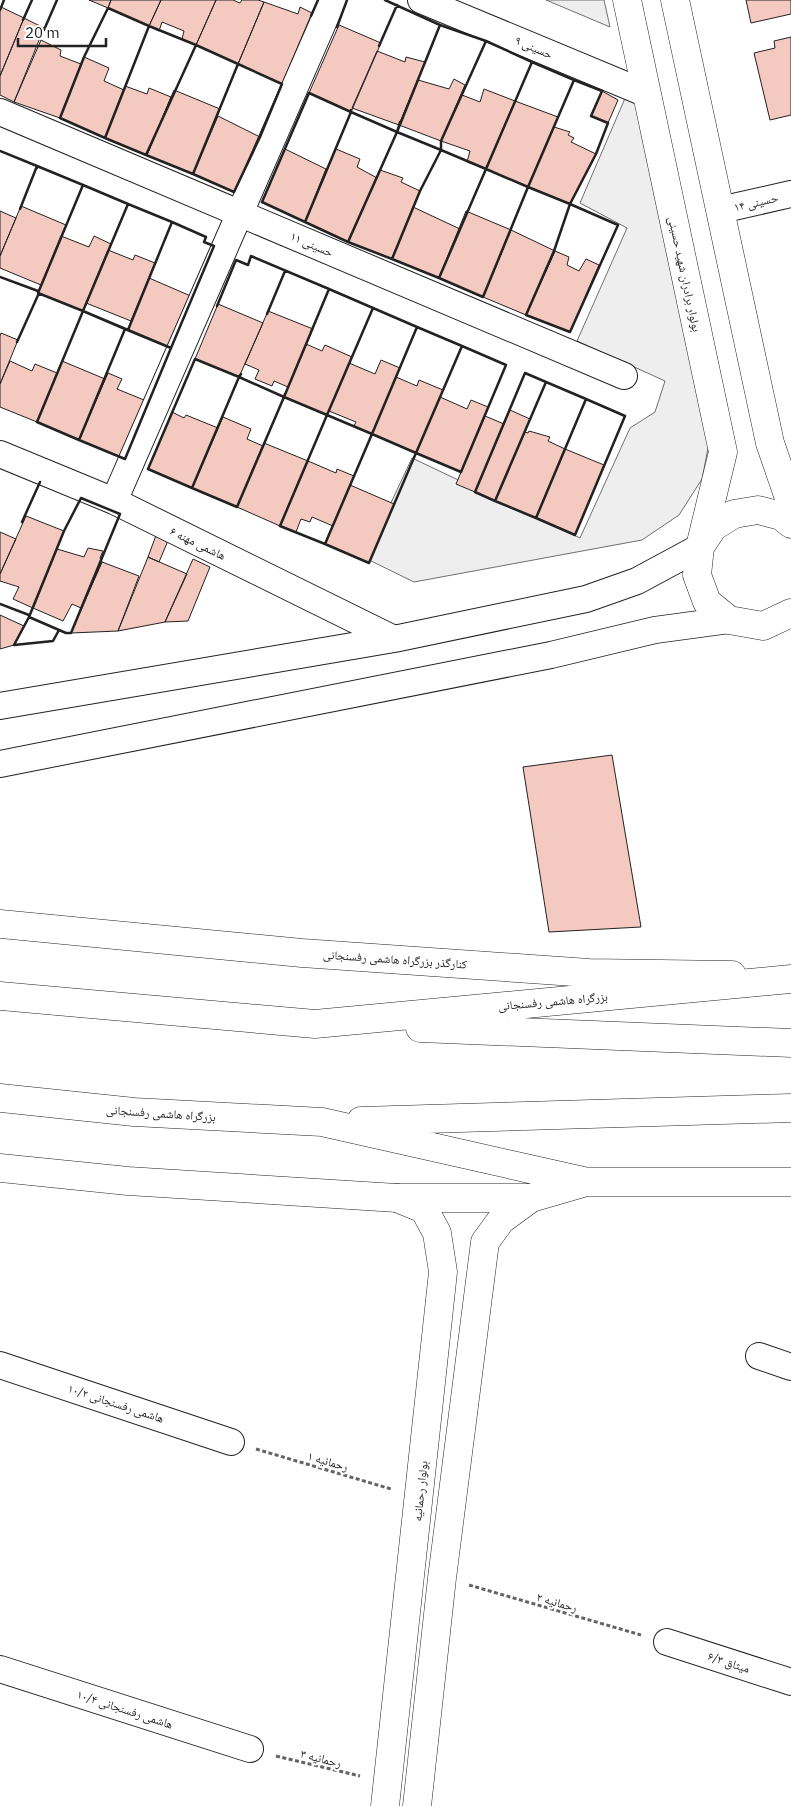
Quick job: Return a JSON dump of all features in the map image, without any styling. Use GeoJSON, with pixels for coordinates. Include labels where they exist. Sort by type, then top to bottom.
{"type":"FeatureCollection","features":[{"type":"Feature","properties":{"kind":"main road","name":"بولوار برادران شهید حسینی"},"geometry":{"type":"LineString","coordinates":[[627,0],[723,452],[700,547],[697,575],[707,602],[729,620]]}},
{"type":"Feature","properties":{"kind":"main road"},"geometry":{"type":"LineString","coordinates":[[675,0],[770,443],[791,504]]}},
{"type":"Feature","properties":{"kind":"main road"},"geometry":{"type":"LineString","coordinates":[[700,547],[714,527],[734,514],[758,510],[781,516],[791,524]]}},
{"type":"Feature","properties":{"kind":"main road"},"geometry":{"type":"LineString","coordinates":[[729,620],[763,626],[791,613]]}},
{"type":"Feature","properties":{"kind":"main road","name":"کنارگذر بزرگراه هاشمی رفسنجانی"},"geometry":{"type":"LineString","coordinates":[[0,924],[302,953],[588,973],[791,977]]}},
{"type":"Feature","properties":{"kind":"main road","name":"بزرگراه هاشمی رفسنجانی"},"geometry":{"type":"LineString","coordinates":[[315,1024],[791,977]]}},
{"type":"Feature","properties":{"kind":"main road","name":"بزرگراه هاشمی رفسنجانی"},"geometry":{"type":"LineString","coordinates":[[0,996],[315,1024],[791,1044]]}},
{"type":"Feature","properties":{"kind":"main road","name":"بزرگراه هاشمی رفسنجانی"},"geometry":{"type":"LineString","coordinates":[[0,1098],[134,1112],[322,1122],[791,1108]]}},
{"type":"Feature","properties":{"kind":"main road","name":"بزرگراه هاشمی رفسنجانی"},"geometry":{"type":"LineString","coordinates":[[322,1122],[586,1182]]}},
{"type":"Feature","properties":{"kind":"main road"},"geometry":{"type":"LineString","coordinates":[[0,1168],[128,1181],[397,1198],[531,1198],[586,1182],[791,1182]]}},
{"type":"Feature","properties":{"kind":"main road","name":"بولوار رحمانیه"},"geometry":{"type":"LineString","coordinates":[[386,1795],[420,1497],[443,1272],[437,1232],[424,1209],[397,1198]]}},
{"type":"Feature","properties":{"kind":"main road"},"geometry":{"type":"LineString","coordinates":[[417,1806],[443,1566],[485,1242],[501,1220],[531,1198]]}},
{"type":"Feature","properties":{"kind":"main road"},"geometry":{"type":"LineString","coordinates":[[414,1550],[443,1566]]}},
{"type":"Feature","properties":{"kind":"street"},"geometry":{"type":"LineString","coordinates":[[114,501],[333,0]]}},
{"type":"Feature","properties":{"kind":"street","name":"حسینی ۹"},"geometry":{"type":"LineString","coordinates":[[421,0],[647,94]]}},
{"type":"Feature","properties":{"kind":"street","name":"حسینی ۱۱"},"geometry":{"type":"LineString","coordinates":[[0,112],[624,376]]}},
{"type":"Feature","properties":{"kind":"street","name":"حسینی ۱۴"},"geometry":{"type":"LineString","coordinates":[[720,210],[791,194]]}},
{"type":"Feature","properties":{"kind":"street","name":"هاشمی مهنه ۶"},"geometry":{"type":"LineString","coordinates":[[0,454],[114,501],[394,638]]}},
{"type":"Feature","properties":{"kind":"street"},"geometry":{"type":"LineString","coordinates":[[0,706],[394,638],[586,599],[637,581],[700,547]]}},
{"type":"Feature","properties":{"kind":"street"},"geometry":{"type":"LineString","coordinates":[[0,764],[552,655],[655,630],[729,620]]}},
{"type":"Feature","properties":{"kind":"street"},"geometry":{"type":"LineString","coordinates":[[759,1356],[791,1367]]}},
{"type":"Feature","properties":{"kind":"street","name":"هاشمی رفسنجانی ۱۰/۲"},"geometry":{"type":"LineString","coordinates":[[0,1365],[231,1442]]}},
{"type":"Feature","properties":{"kind":"street","name":"میثاق ۶/۳"},"geometry":{"type":"LineString","coordinates":[[667,1642],[791,1682]]}},
{"type":"Feature","properties":{"kind":"street","name":"هاشمی رفسنجانی ۱۰/۴"},"geometry":{"type":"LineString","coordinates":[[0,1669],[250,1749]]}},
{"type":"Feature","properties":{"kind":"path","name":"رحمانیه ۱"},"geometry":{"type":"LineString","coordinates":[[231,1442],[420,1497]]}},
{"type":"Feature","properties":{"kind":"path","name":"رحمانیه ۲"},"geometry":{"type":"LineString","coordinates":[[443,1566],[667,1642]]}},
{"type":"Feature","properties":{"kind":"path","name":"رحمانیه ۳"},"geometry":{"type":"LineString","coordinates":[[250,1749],[386,1795]]}},
{"type":"Feature","properties":{"kind":"shaded area"},"geometry":{"type":"Polygon","coordinates":[[[546,0],[604,0],[610,27],[546,0]]]}},
{"type":"Feature","properties":{"kind":"shaded area"},"geometry":{"type":"Polygon","coordinates":[[[626,96],[636,101],[712,428],[702,479],[679,515],[642,540],[414,582],[365,558],[412,458],[580,538],[630,428],[655,412],[665,381],[577,341],[627,228],[580,203],[626,96]]]}},
{"type":"Feature","properties":{"kind":"building"},"geometry":{"type":"Polygon","coordinates":[[[89,0],[111,0],[108,8],[89,0]]]}},
{"type":"Feature","properties":{"kind":"building"},"geometry":{"type":"Polygon","coordinates":[[[111,0],[161,0],[149,26],[108,8],[111,0]]]}},
{"type":"Feature","properties":{"kind":"building"},"geometry":{"type":"Polygon","coordinates":[[[161,0],[216,0],[196,45],[182,39],[184,31],[162,22],[159,31],[149,26],[161,0]]]}},
{"type":"Feature","properties":{"kind":"building"},"geometry":{"type":"Polygon","coordinates":[[[216,0],[233,0],[240,3],[242,0],[264,2],[238,64],[196,45],[216,0]]]}},
{"type":"Feature","properties":{"kind":"building"},"geometry":{"type":"Polygon","coordinates":[[[746,0],[791,0],[791,14],[751,23],[746,0]]]}},
{"type":"Feature","properties":{"kind":"building"},"geometry":{"type":"Polygon","coordinates":[[[264,2],[298,14],[300,7],[312,13],[282,84],[238,64],[264,2]]]}},
{"type":"Feature","properties":{"kind":"building"},"geometry":{"type":"Polygon","coordinates":[[[1,7],[24,18],[0,76],[0,10],[1,7]]]}},
{"type":"Feature","properties":{"kind":"building"},"geometry":{"type":"Polygon","coordinates":[[[24,18],[44,28],[14,102],[0,95],[0,76],[24,18]]]}},
{"type":"Feature","properties":{"kind":"building"},"geometry":{"type":"Polygon","coordinates":[[[339,25],[381,43],[351,112],[309,93],[339,25]]]}},
{"type":"Feature","properties":{"kind":"building"},"geometry":{"type":"Polygon","coordinates":[[[791,37],[791,115],[770,120],[754,53],[775,48],[774,41],[791,37]]]}},
{"type":"Feature","properties":{"kind":"building"},"geometry":{"type":"Polygon","coordinates":[[[41,40],[61,50],[60,56],[81,64],[60,118],[14,102],[41,40]]]}},
{"type":"Feature","properties":{"kind":"building"},"geometry":{"type":"Polygon","coordinates":[[[377,51],[405,62],[406,57],[425,62],[399,125],[352,108],[377,51]]]}},
{"type":"Feature","properties":{"kind":"building"},"geometry":{"type":"Polygon","coordinates":[[[84,57],[109,68],[104,81],[124,90],[105,138],[60,118],[84,57]]]}},
{"type":"Feature","properties":{"kind":"building"},"geometry":{"type":"Polygon","coordinates":[[[454,79],[465,85],[441,141],[399,125],[418,80],[449,89],[454,79]]]}},
{"type":"Feature","properties":{"kind":"building"},"geometry":{"type":"Polygon","coordinates":[[[125,86],[147,94],[149,88],[171,97],[147,155],[105,138],[125,86]]]}},
{"type":"Feature","properties":{"kind":"building"},"geometry":{"type":"Polygon","coordinates":[[[484,89],[515,101],[486,169],[467,162],[470,151],[441,141],[462,95],[480,102],[484,89]]]}},
{"type":"Feature","properties":{"kind":"building"},"geometry":{"type":"Polygon","coordinates":[[[174,90],[220,109],[193,174],[147,155],[174,90]]]}},
{"type":"Feature","properties":{"kind":"building"},"geometry":{"type":"Polygon","coordinates":[[[602,91],[618,100],[608,123],[591,116],[602,91]]]}},
{"type":"Feature","properties":{"kind":"building"},"geometry":{"type":"Polygon","coordinates":[[[515,101],[558,117],[528,187],[486,169],[515,101]]]}},
{"type":"Feature","properties":{"kind":"building"},"geometry":{"type":"Polygon","coordinates":[[[218,116],[260,137],[234,192],[193,174],[218,116]]]}},
{"type":"Feature","properties":{"kind":"building"},"geometry":{"type":"Polygon","coordinates":[[[554,127],[570,132],[568,135],[574,138],[571,142],[596,154],[570,204],[528,187],[554,127]]]}},
{"type":"Feature","properties":{"kind":"building"},"geometry":{"type":"Polygon","coordinates":[[[285,149],[326,169],[305,222],[262,202],[285,149]]]}},
{"type":"Feature","properties":{"kind":"building"},"geometry":{"type":"Polygon","coordinates":[[[336,149],[360,159],[357,167],[377,178],[348,242],[305,222],[336,149]]]}},
{"type":"Feature","properties":{"kind":"building"},"geometry":{"type":"Polygon","coordinates":[[[380,170],[403,178],[401,182],[420,191],[392,259],[348,242],[380,170]]]}},
{"type":"Feature","properties":{"kind":"building"},"geometry":{"type":"Polygon","coordinates":[[[21,206],[66,225],[41,285],[0,268],[0,256],[21,206]]]}},
{"type":"Feature","properties":{"kind":"building"},"geometry":{"type":"Polygon","coordinates":[[[413,207],[460,229],[439,278],[392,259],[413,207]]]}},
{"type":"Feature","properties":{"kind":"building"},"geometry":{"type":"Polygon","coordinates":[[[0,211],[16,218],[0,256],[0,211]]]}},
{"type":"Feature","properties":{"kind":"building"},"geometry":{"type":"Polygon","coordinates":[[[466,211],[511,230],[483,297],[439,278],[466,211]]]}},
{"type":"Feature","properties":{"kind":"building"},"geometry":{"type":"Polygon","coordinates":[[[511,230],[555,251],[526,315],[483,297],[511,230]]]}},
{"type":"Feature","properties":{"kind":"building"},"geometry":{"type":"Polygon","coordinates":[[[61,236],[89,247],[94,236],[111,244],[83,311],[38,293],[61,236]]]}},
{"type":"Feature","properties":{"kind":"building"},"geometry":{"type":"Polygon","coordinates":[[[108,250],[133,260],[135,255],[155,263],[131,321],[86,303],[108,250]]]}},
{"type":"Feature","properties":{"kind":"building"},"geometry":{"type":"Polygon","coordinates":[[[555,251],[569,257],[567,265],[579,271],[586,259],[599,265],[570,332],[526,315],[555,251]]]}},
{"type":"Feature","properties":{"kind":"building"},"geometry":{"type":"Polygon","coordinates":[[[149,278],[193,297],[171,348],[128,330],[149,278]]]}},
{"type":"Feature","properties":{"kind":"building"},"geometry":{"type":"Polygon","coordinates":[[[218,304],[263,323],[239,377],[195,359],[218,304]]]}},
{"type":"Feature","properties":{"kind":"building"},"geometry":{"type":"Polygon","coordinates":[[[268,311],[313,329],[288,387],[274,381],[272,386],[255,379],[259,370],[245,364],[268,311]]]}},
{"type":"Feature","properties":{"kind":"building"},"geometry":{"type":"Polygon","coordinates":[[[1,333],[18,340],[0,384],[0,336],[1,333]]]}},
{"type":"Feature","properties":{"kind":"building"},"geometry":{"type":"Polygon","coordinates":[[[306,344],[322,351],[325,345],[352,357],[327,415],[284,397],[306,344]]]}},
{"type":"Feature","properties":{"kind":"building"},"geometry":{"type":"Polygon","coordinates":[[[381,360],[400,368],[372,434],[354,426],[356,422],[329,411],[349,363],[375,374],[381,360]]]}},
{"type":"Feature","properties":{"kind":"building"},"geometry":{"type":"Polygon","coordinates":[[[10,361],[32,371],[35,364],[57,373],[37,422],[0,407],[0,384],[10,361]]]}},
{"type":"Feature","properties":{"kind":"building"},"geometry":{"type":"Polygon","coordinates":[[[62,361],[105,379],[79,440],[37,422],[62,361]]]}},
{"type":"Feature","properties":{"kind":"building"},"geometry":{"type":"Polygon","coordinates":[[[108,373],[122,379],[117,389],[149,402],[125,459],[79,440],[108,373]]]}},
{"type":"Feature","properties":{"kind":"building"},"geometry":{"type":"Polygon","coordinates":[[[396,377],[417,386],[419,380],[443,390],[416,453],[372,434],[396,377]]]}},
{"type":"Feature","properties":{"kind":"building"},"geometry":{"type":"Polygon","coordinates":[[[440,397],[467,409],[471,400],[488,407],[461,472],[416,453],[440,397]]]}},
{"type":"Feature","properties":{"kind":"building"},"geometry":{"type":"Polygon","coordinates":[[[510,410],[530,419],[495,501],[475,492],[510,410]]]}},
{"type":"Feature","properties":{"kind":"building"},"geometry":{"type":"Polygon","coordinates":[[[172,412],[184,418],[186,415],[218,428],[192,488],[148,469],[172,412]]]}},
{"type":"Feature","properties":{"kind":"building"},"geometry":{"type":"Polygon","coordinates":[[[485,416],[504,424],[475,492],[456,484],[485,416]]]}},
{"type":"Feature","properties":{"kind":"building"},"geometry":{"type":"Polygon","coordinates":[[[223,417],[251,429],[247,439],[263,446],[237,507],[192,488],[223,417]]]}},
{"type":"Feature","properties":{"kind":"building"},"geometry":{"type":"Polygon","coordinates":[[[529,431],[550,437],[548,441],[565,449],[536,518],[495,501],[525,432],[528,433],[529,431]]]}},
{"type":"Feature","properties":{"kind":"building"},"geometry":{"type":"Polygon","coordinates":[[[264,443],[308,461],[280,526],[237,507],[264,443]]]}},
{"type":"Feature","properties":{"kind":"building"},"geometry":{"type":"Polygon","coordinates":[[[565,449],[604,465],[575,535],[536,518],[565,449]]]}},
{"type":"Feature","properties":{"kind":"building"},"geometry":{"type":"Polygon","coordinates":[[[308,461],[336,473],[337,469],[354,476],[333,526],[312,517],[310,522],[301,519],[296,532],[280,526],[308,461]]]}},
{"type":"Feature","properties":{"kind":"building"},"geometry":{"type":"Polygon","coordinates":[[[350,485],[394,504],[369,563],[325,544],[350,485]]]}},
{"type":"Feature","properties":{"kind":"building"},"geometry":{"type":"Polygon","coordinates":[[[26,516],[64,531],[33,608],[13,599],[19,587],[0,581],[0,574],[26,516]]]}},
{"type":"Feature","properties":{"kind":"building"},"geometry":{"type":"Polygon","coordinates":[[[158,530],[170,536],[159,562],[148,557],[158,530]]]}},
{"type":"Feature","properties":{"kind":"building"},"geometry":{"type":"Polygon","coordinates":[[[0,532],[16,539],[0,574],[0,532]]]}},
{"type":"Feature","properties":{"kind":"building"},"geometry":{"type":"Polygon","coordinates":[[[88,548],[103,551],[100,558],[102,562],[81,608],[72,604],[63,621],[33,608],[57,549],[84,557],[88,548]]]}},
{"type":"Feature","properties":{"kind":"building"},"geometry":{"type":"Polygon","coordinates":[[[148,557],[187,574],[165,622],[118,631],[148,557]]]}},
{"type":"Feature","properties":{"kind":"building"},"geometry":{"type":"Polygon","coordinates":[[[193,559],[210,567],[188,621],[165,622],[193,559]]]}},
{"type":"Feature","properties":{"kind":"building"},"geometry":{"type":"Polygon","coordinates":[[[102,562],[139,576],[118,631],[71,633],[102,562]]]}},
{"type":"Feature","properties":{"kind":"building"},"geometry":{"type":"Polygon","coordinates":[[[0,615],[24,626],[14,645],[0,649],[0,615]]]}},
{"type":"Feature","properties":{"kind":"building"},"geometry":{"type":"Polygon","coordinates":[[[612,755],[641,927],[549,932],[523,767],[612,755]]]}},
{"type":"Feature","properties":{"kind":"wall"},"geometry":{"type":"LineString","coordinates":[[0,10],[4,0]]}},
{"type":"Feature","properties":{"kind":"wall"},"geometry":{"type":"LineString","coordinates":[[23,20],[32,0]]}},
{"type":"Feature","properties":{"kind":"wall"},"geometry":{"type":"LineString","coordinates":[[44,30],[57,0]]}},
{"type":"Feature","properties":{"kind":"wall"},"geometry":{"type":"LineString","coordinates":[[311,16],[318,0]]}},
{"type":"Feature","properties":{"kind":"wall"},"geometry":{"type":"LineString","coordinates":[[337,27],[347,0]]}},
{"type":"Feature","properties":{"kind":"wall"},"geometry":{"type":"LineString","coordinates":[[385,0],[440,25],[424,65]]}},
{"type":"Feature","properties":{"kind":"wall"},"geometry":{"type":"LineString","coordinates":[[379,46],[397,5]]}},
{"type":"Feature","properties":{"kind":"wall"},"geometry":{"type":"LineString","coordinates":[[108,8],[149,26],[105,138],[60,118],[84,57],[108,8]]}},
{"type":"Feature","properties":{"kind":"wall"},"geometry":{"type":"LineString","coordinates":[[440,25],[486,41],[441,141],[441,150],[397,132],[440,25]]}},
{"type":"Feature","properties":{"kind":"wall"},"geometry":{"type":"LineString","coordinates":[[149,26],[196,45],[146,155],[105,138],[149,26]]}},
{"type":"Feature","properties":{"kind":"wall"},"geometry":{"type":"LineString","coordinates":[[486,41],[532,62],[486,169],[441,150],[441,141],[486,41]]}},
{"type":"Feature","properties":{"kind":"wall"},"geometry":{"type":"LineString","coordinates":[[196,45],[238,64],[193,174],[146,155],[196,45]]}},
{"type":"Feature","properties":{"kind":"wall"},"geometry":{"type":"LineString","coordinates":[[532,62],[574,80],[528,187],[486,169],[532,62]]}},
{"type":"Feature","properties":{"kind":"wall"},"geometry":{"type":"LineString","coordinates":[[238,64],[282,84],[234,192],[193,174],[238,64]]}},
{"type":"Feature","properties":{"kind":"wall"},"geometry":{"type":"LineString","coordinates":[[574,80],[602,91],[591,116],[608,123],[596,154],[570,204],[528,187],[574,80]]}},
{"type":"Feature","properties":{"kind":"wall"},"geometry":{"type":"LineString","coordinates":[[309,93],[351,112],[305,222],[262,202],[309,93]]}},
{"type":"Feature","properties":{"kind":"wall"},"geometry":{"type":"LineString","coordinates":[[351,110],[351,112],[397,132],[400,122]]}},
{"type":"Feature","properties":{"kind":"wall"},"geometry":{"type":"LineString","coordinates":[[351,112],[397,132],[348,242],[305,222],[351,112]]}},
{"type":"Feature","properties":{"kind":"wall"},"geometry":{"type":"LineString","coordinates":[[397,132],[441,150],[420,191],[392,259],[348,242],[397,132]]}},
{"type":"Feature","properties":{"kind":"wall"},"geometry":{"type":"LineString","coordinates":[[441,150],[486,169],[439,278],[392,259],[420,191],[441,150]]}},
{"type":"Feature","properties":{"kind":"wall"},"geometry":{"type":"LineString","coordinates":[[0,151],[37,166],[37,168]]}},
{"type":"Feature","properties":{"kind":"wall"},"geometry":{"type":"LineString","coordinates":[[20,209],[37,166],[83,185],[82,187]]}},
{"type":"Feature","properties":{"kind":"wall"},"geometry":{"type":"LineString","coordinates":[[486,169],[528,187],[483,297],[439,278],[486,169]]}},
{"type":"Feature","properties":{"kind":"wall"},"geometry":{"type":"LineString","coordinates":[[83,185],[128,204],[83,311],[38,293],[83,185]]}},
{"type":"Feature","properties":{"kind":"wall"},"geometry":{"type":"LineString","coordinates":[[128,204],[172,222],[128,330],[83,311],[128,204]]}},
{"type":"Feature","properties":{"kind":"wall"},"geometry":{"type":"LineString","coordinates":[[570,204],[618,225],[570,332],[526,315],[554,251],[570,204]]}},
{"type":"Feature","properties":{"kind":"wall"},"geometry":{"type":"LineString","coordinates":[[172,222],[206,237],[204,242],[214,246],[171,348],[128,330],[172,222]]}},
{"type":"Feature","properties":{"kind":"wall"},"geometry":{"type":"LineString","coordinates":[[217,306],[236,260],[248,265],[251,256],[329,289],[311,332]]}},
{"type":"Feature","properties":{"kind":"wall"},"geometry":{"type":"LineString","coordinates":[[267,314],[285,271]]}},
{"type":"Feature","properties":{"kind":"wall"},"geometry":{"type":"LineString","coordinates":[[267,314],[285,271]]}},
{"type":"Feature","properties":{"kind":"wall"},"geometry":{"type":"LineString","coordinates":[[0,277],[38,291]]}},
{"type":"Feature","properties":{"kind":"wall"},"geometry":{"type":"LineString","coordinates":[[329,289],[373,308],[327,415],[284,397],[329,289]]}},
{"type":"Feature","properties":{"kind":"wall"},"geometry":{"type":"LineString","coordinates":[[17,342],[39,293]]}},
{"type":"Feature","properties":{"kind":"wall"},"geometry":{"type":"LineString","coordinates":[[373,308],[417,327],[372,434],[327,415],[373,308]]}},
{"type":"Feature","properties":{"kind":"wall"},"geometry":{"type":"LineString","coordinates":[[83,311],[125,329],[79,440],[37,422],[83,311]]}},
{"type":"Feature","properties":{"kind":"wall"},"geometry":{"type":"LineString","coordinates":[[417,327],[462,346],[416,453],[372,434],[417,327]]}},
{"type":"Feature","properties":{"kind":"wall"},"geometry":{"type":"LineString","coordinates":[[125,329],[171,348],[125,459],[79,440],[125,329]]}},
{"type":"Feature","properties":{"kind":"wall"},"geometry":{"type":"LineString","coordinates":[[462,346],[506,365],[461,472],[416,453],[462,346]]}},
{"type":"Feature","properties":{"kind":"wall"},"geometry":{"type":"LineString","coordinates":[[195,359],[239,377],[192,488],[148,469],[195,359]]}},
{"type":"Feature","properties":{"kind":"wall"},"geometry":{"type":"LineString","coordinates":[[525,373],[546,382],[495,501],[475,492],[525,373]]}},
{"type":"Feature","properties":{"kind":"wall"},"geometry":{"type":"LineString","coordinates":[[241,374],[239,377],[284,397],[285,394]]}},
{"type":"Feature","properties":{"kind":"wall"},"geometry":{"type":"LineString","coordinates":[[239,377],[284,397],[237,507],[192,488],[239,377]]}},
{"type":"Feature","properties":{"kind":"wall"},"geometry":{"type":"LineString","coordinates":[[546,382],[586,399],[536,518],[495,501],[546,382]]}},
{"type":"Feature","properties":{"kind":"wall"},"geometry":{"type":"LineString","coordinates":[[586,399],[625,416],[575,535],[536,518],[586,399]]}},
{"type":"Feature","properties":{"kind":"wall"},"geometry":{"type":"LineString","coordinates":[[327,415],[372,434],[325,544],[280,526],[327,415]]}},
{"type":"Feature","properties":{"kind":"wall"},"geometry":{"type":"LineString","coordinates":[[372,434],[416,453],[369,563],[325,544],[372,434]]}},
{"type":"Feature","properties":{"kind":"wall"},"geometry":{"type":"LineString","coordinates":[[22,522],[40,482]]}},
{"type":"Feature","properties":{"kind":"wall"},"geometry":{"type":"LineString","coordinates":[[81,498],[120,514],[71,633],[66,633],[29,617],[64,531],[81,498]]}},
{"type":"Feature","properties":{"kind":"wall"},"geometry":{"type":"LineString","coordinates":[[0,604],[29,615]]}},
{"type":"Feature","properties":{"kind":"wall"},"geometry":{"type":"LineString","coordinates":[[29,617],[59,630],[53,641],[14,645],[29,617]]}}]}
